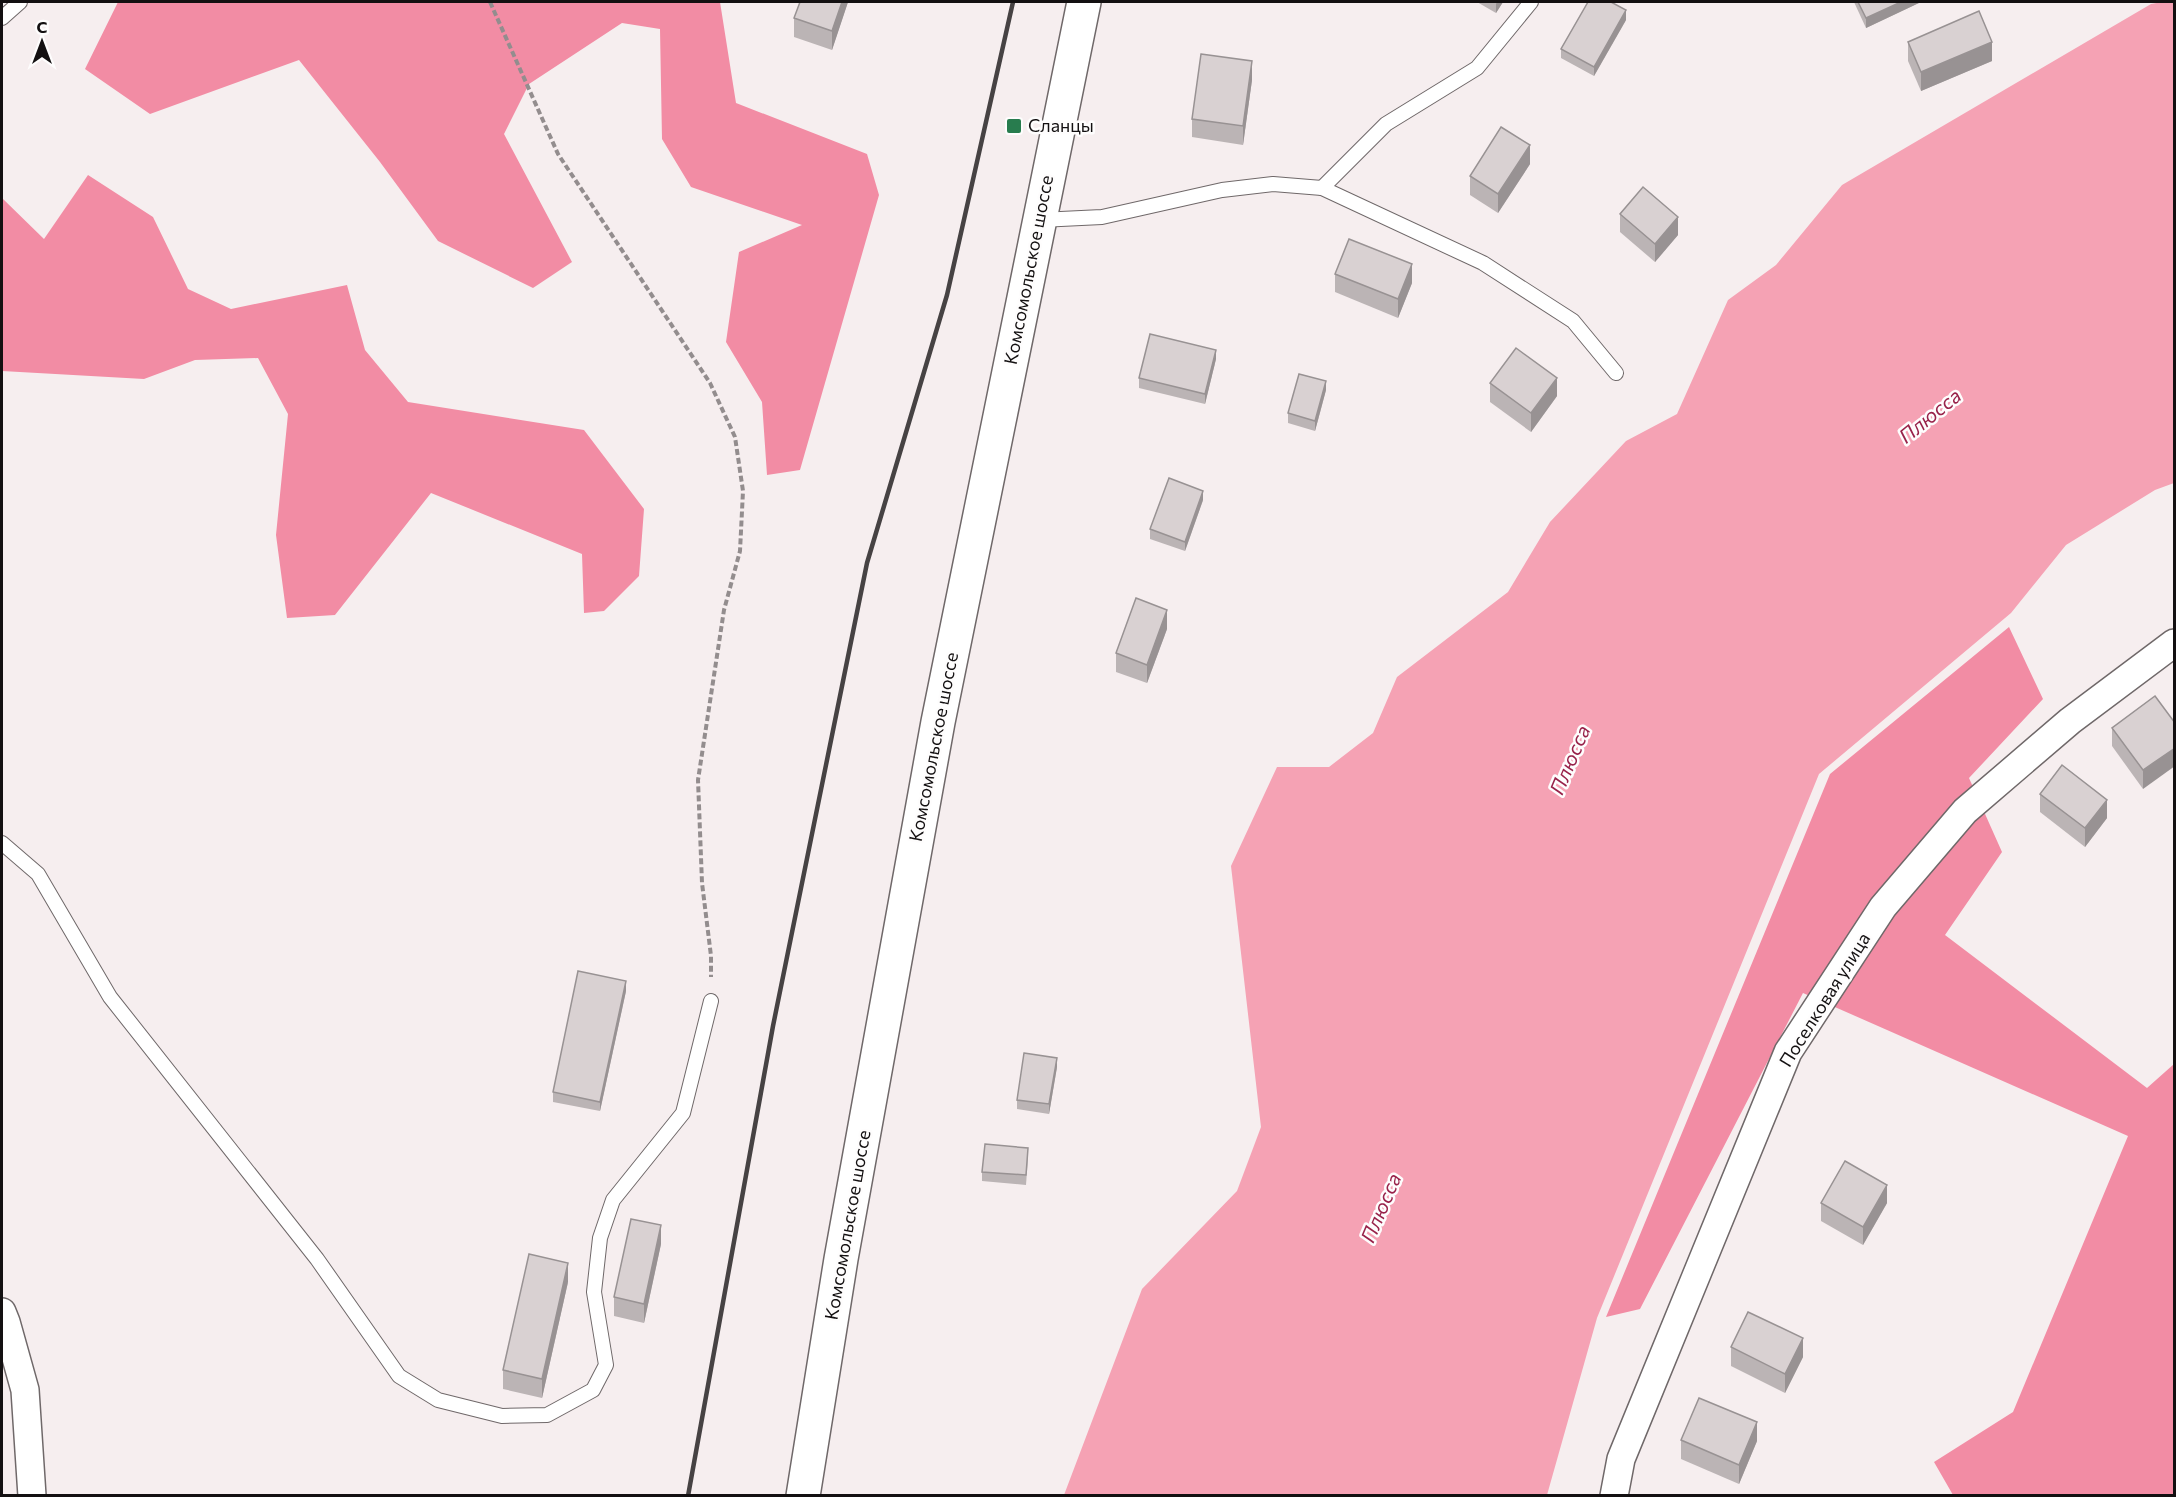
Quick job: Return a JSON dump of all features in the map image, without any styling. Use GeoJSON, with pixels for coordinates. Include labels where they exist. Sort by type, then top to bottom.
{"type":"FeatureCollection","features":[{"type":"Feature","properties":{"kind":"main road","name":"Комсомольское шоссе"},"geometry":{"type":"LineString","coordinates":[[803,1496],[841,1259],[938,722],[1084,2]]}},
{"type":"Feature","properties":{"kind":"street","name":"Поселковая улица"},"geometry":{"type":"LineString","coordinates":[[1614,1496],[1621,1459],[1788,1052],[1883,907],[1965,811],[2070,721],[2175,643]]}},
{"type":"Feature","properties":{"kind":"street"},"geometry":{"type":"LineString","coordinates":[[2,1312],[25,1390],[32,1496]]}},
{"type":"Feature","properties":{"kind":"lane"},"geometry":{"type":"LineString","coordinates":[[2,18],[20,2]]}},
{"type":"Feature","properties":{"kind":"lane"},"geometry":{"type":"LineString","coordinates":[[1322,188],[1386,124],[1477,68],[1531,2]]}},
{"type":"Feature","properties":{"kind":"lane"},"geometry":{"type":"LineString","coordinates":[[1038,220],[1102,217],[1222,190],[1273,184],[1322,188],[1483,263],[1573,321],[1616,373]]}},
{"type":"Feature","properties":{"kind":"lane"},"geometry":{"type":"LineString","coordinates":[[2,843],[38,874],[110,997],[317,1258],[399,1376],[438,1400],[502,1416],[547,1415],[593,1390],[606,1365],[594,1292],[600,1238],[613,1200],[683,1113],[711,1001]]}},
{"type":"Feature","properties":{"kind":"path"},"geometry":{"type":"LineString","coordinates":[[490,2],[558,154],[710,383],[735,436],[743,491],[740,551],[724,610],[698,780],[702,883],[711,956],[711,1001]]}},
{"type":"Feature","properties":{"kind":"shaded area"},"geometry":{"type":"Polygon","coordinates":[[[118,2],[720,2],[736,103],[867,154],[879,195],[800,470],[767,475],[762,402],[726,342],[739,252],[802,225],[691,187],[662,139],[660,29],[622,23],[529,84],[504,134],[572,262],[533,288],[438,241],[380,162],[299,60],[150,114],[85,69],[118,2]]]}},
{"type":"Feature","properties":{"kind":"shaded area"},"geometry":{"type":"Polygon","coordinates":[[[88,175],[153,217],[188,289],[231,309],[347,285],[365,350],[408,402],[584,430],[644,509],[639,576],[604,611],[584,613],[582,554],[431,493],[335,615],[287,618],[276,535],[288,414],[258,358],[195,360],[144,379],[2,371],[2,198],[44,239],[88,175]]]}},
{"type":"Feature","properties":{"kind":"shaded area"},"geometry":{"type":"Polygon","coordinates":[[[2009,627],[2043,699],[1969,778],[2002,852],[1945,935],[2147,1088],[2174,1064],[2174,1495],[1953,1495],[1934,1462],[2013,1412],[2128,1136],[1803,993],[1640,1309],[1606,1317],[1830,774],[2009,627]]]}},
{"type":"Feature","properties":{"kind":"water","name":"Плюсса"},"geometry":{"type":"Polygon","coordinates":[[[2174,2],[2174,483],[2155,490],[2066,545],[2011,613],[1819,774],[1597,1318],[1547,1495],[1064,1495],[1142,1289],[1237,1191],[1261,1127],[1231,866],[1277,767],[1329,767],[1373,733],[1397,677],[1508,592],[1550,522],[1626,441],[1677,414],[1728,300],[1776,265],[1842,185],[2151,4],[2174,2]]]}},
{"type":"Feature","properties":{"kind":"building"},"geometry":{"type":"Polygon","coordinates":[[[800,2],[842,2],[832,31],[794,18],[800,2]]]}},
{"type":"Feature","properties":{"kind":"building"},"geometry":{"type":"Polygon","coordinates":[[[1588,2],[1611,2],[1626,10],[1594,67],[1561,49],[1588,2]]]}},
{"type":"Feature","properties":{"kind":"building"},"geometry":{"type":"Polygon","coordinates":[[[1858,2],[1901,2],[1866,18],[1858,2]]]}},
{"type":"Feature","properties":{"kind":"building"},"geometry":{"type":"Polygon","coordinates":[[[1979,11],[1992,42],[1921,72],[1908,42],[1979,11]]]}},
{"type":"Feature","properties":{"kind":"building"},"geometry":{"type":"Polygon","coordinates":[[[1201,54],[1252,61],[1243,126],[1192,119],[1201,54]]]}},
{"type":"Feature","properties":{"kind":"building"},"geometry":{"type":"Polygon","coordinates":[[[1501,127],[1530,145],[1498,194],[1470,176],[1501,127]]]}},
{"type":"Feature","properties":{"kind":"building"},"geometry":{"type":"Polygon","coordinates":[[[1643,187],[1678,217],[1655,244],[1620,214],[1643,187]]]}},
{"type":"Feature","properties":{"kind":"building"},"geometry":{"type":"Polygon","coordinates":[[[1349,239],[1412,264],[1398,299],[1335,274],[1349,239]]]}},
{"type":"Feature","properties":{"kind":"building"},"geometry":{"type":"Polygon","coordinates":[[[1150,334],[1216,350],[1205,394],[1139,378],[1150,334]]]}},
{"type":"Feature","properties":{"kind":"building"},"geometry":{"type":"Polygon","coordinates":[[[1516,348],[1557,378],[1531,413],[1490,383],[1516,348]]]}},
{"type":"Feature","properties":{"kind":"building"},"geometry":{"type":"Polygon","coordinates":[[[1299,374],[1326,381],[1315,421],[1288,413],[1299,374]]]}},
{"type":"Feature","properties":{"kind":"building"},"geometry":{"type":"Polygon","coordinates":[[[1169,478],[1203,491],[1185,542],[1150,529],[1169,478]]]}},
{"type":"Feature","properties":{"kind":"building"},"geometry":{"type":"Polygon","coordinates":[[[1136,598],[1167,610],[1147,665],[1116,653],[1136,598]]]}},
{"type":"Feature","properties":{"kind":"building"},"geometry":{"type":"Polygon","coordinates":[[[2155,696],[2175,723],[2175,748],[2143,770],[2112,728],[2155,696]]]}},
{"type":"Feature","properties":{"kind":"building"},"geometry":{"type":"Polygon","coordinates":[[[2062,765],[2107,800],[2085,828],[2040,794],[2062,765]]]}},
{"type":"Feature","properties":{"kind":"building"},"geometry":{"type":"Polygon","coordinates":[[[578,971],[626,981],[600,1102],[553,1092],[578,971]]]}},
{"type":"Feature","properties":{"kind":"building"},"geometry":{"type":"Polygon","coordinates":[[[1024,1053],[1057,1058],[1049,1104],[1017,1100],[1024,1053]]]}},
{"type":"Feature","properties":{"kind":"building"},"geometry":{"type":"Polygon","coordinates":[[[985,1144],[1028,1148],[1026,1175],[982,1172],[985,1144]]]}},
{"type":"Feature","properties":{"kind":"building"},"geometry":{"type":"Polygon","coordinates":[[[1845,1161],[1887,1185],[1863,1227],[1821,1203],[1845,1161]]]}},
{"type":"Feature","properties":{"kind":"building"},"geometry":{"type":"Polygon","coordinates":[[[631,1219],[661,1225],[644,1304],[614,1297],[631,1219]]]}},
{"type":"Feature","properties":{"kind":"building"},"geometry":{"type":"Polygon","coordinates":[[[529,1254],[568,1263],[542,1379],[503,1370],[529,1254]]]}},
{"type":"Feature","properties":{"kind":"building"},"geometry":{"type":"Polygon","coordinates":[[[1748,1312],[1803,1338],[1785,1374],[1731,1347],[1748,1312]]]}},
{"type":"Feature","properties":{"kind":"building"},"geometry":{"type":"Polygon","coordinates":[[[1699,1398],[1757,1422],[1739,1465],[1681,1440],[1699,1398]]]}},
{"type":"Feature","properties":{"kind":"railway"},"geometry":{"type":"LineString","coordinates":[[688,1496],[773,1026],[867,563],[947,295],[1013,2]]}},
{"type":"Feature","properties":{"kind":"place","name":"Сланцы"},"geometry":{"type":"Point","coordinates":[1014,126]}}]}
